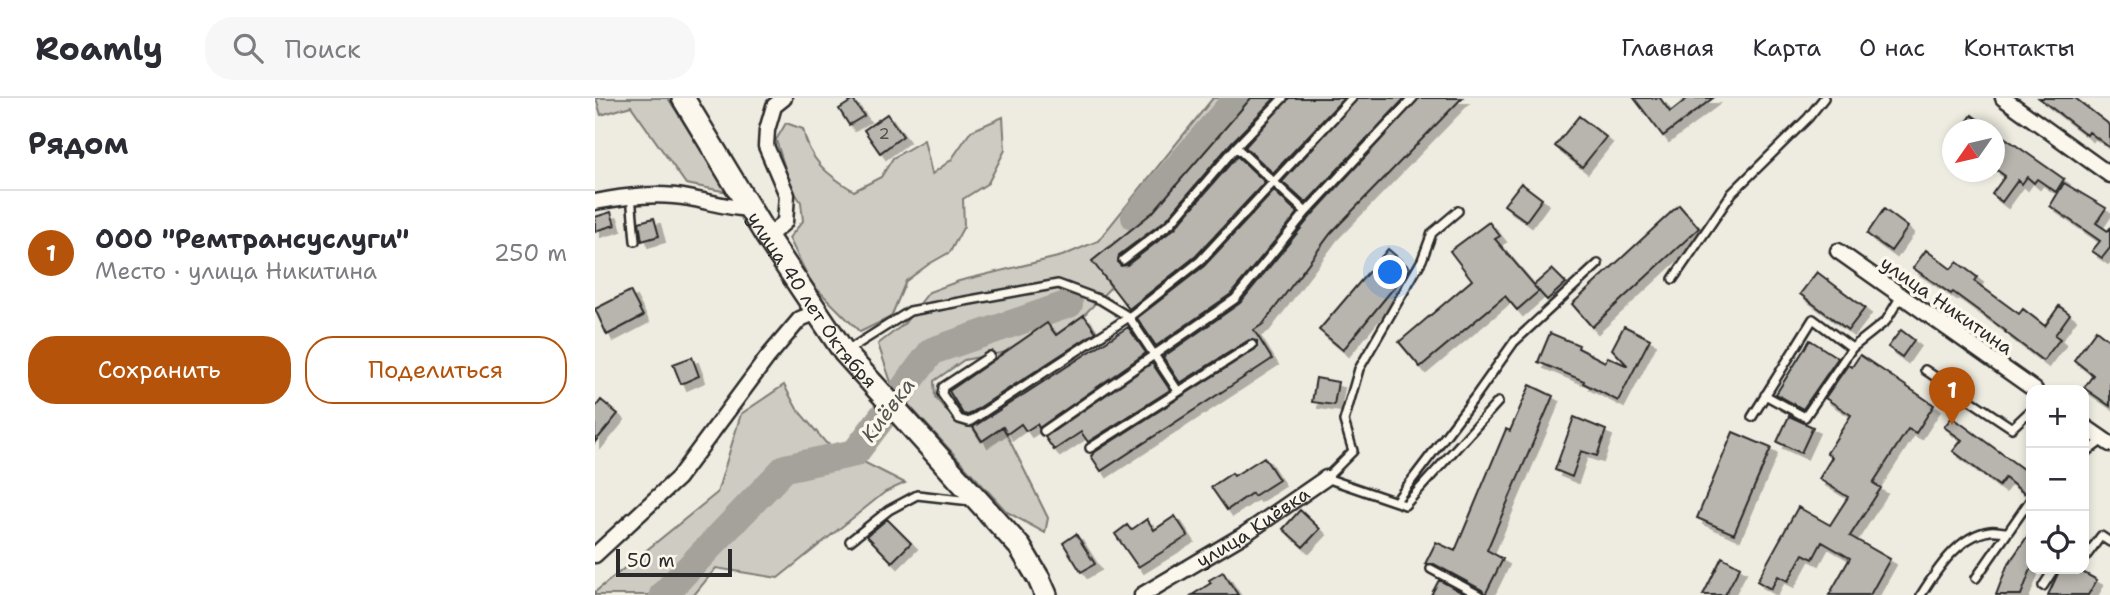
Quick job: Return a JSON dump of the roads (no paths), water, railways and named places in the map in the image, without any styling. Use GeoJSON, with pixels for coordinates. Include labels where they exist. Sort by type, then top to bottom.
{"type":"FeatureCollection","features":[{"type":"Feature","properties":{"kind":"main road","name":"улица 40 лет Октября"},"geometry":{"type":"LineString","coordinates":[[683,98],[767,237],[850,358],[1020,547],[1046,595]]}},
{"type":"Feature","properties":{"kind":"street"},"geometry":{"type":"LineString","coordinates":[[767,237],[785,222],[787,195],[767,146],[767,130],[774,106],[784,98]]}},
{"type":"Feature","properties":{"kind":"street"},"geometry":{"type":"LineString","coordinates":[[2003,98],[2110,175]]}},
{"type":"Feature","properties":{"kind":"street"},"geometry":{"type":"LineString","coordinates":[[595,202],[631,195],[688,198],[727,208],[750,209]]}},
{"type":"Feature","properties":{"kind":"street","name":"улица Никитина"},"geometry":{"type":"LineString","coordinates":[[1838,251],[2028,385]]}},
{"type":"Feature","properties":{"kind":"street"},"geometry":{"type":"LineString","coordinates":[[595,555],[678,478],[767,358],[800,319],[817,312]]}},
{"type":"Feature","properties":{"kind":"street"},"geometry":{"type":"LineString","coordinates":[[2089,429],[2107,442]]}},
{"type":"Feature","properties":{"kind":"street","name":"улица Киёвка"},"geometry":{"type":"LineString","coordinates":[[1142,595],[1245,534],[1326,478]]}},
{"type":"Feature","properties":{"kind":"lane"},"geometry":{"type":"LineString","coordinates":[[1123,260],[1171,223],[1236,147],[1283,98]]}},
{"type":"Feature","properties":{"kind":"lane"},"geometry":{"type":"LineString","coordinates":[[990,356],[943,387],[942,394],[959,419],[969,422],[1129,317],[1200,261],[1352,98]]}},
{"type":"Feature","properties":{"kind":"lane"},"geometry":{"type":"LineString","coordinates":[[1044,431],[1235,299],[1306,212],[1413,98]]}},
{"type":"Feature","properties":{"kind":"lane"},"geometry":{"type":"LineString","coordinates":[[1673,279],[1731,192],[1808,118],[1824,98]]}},
{"type":"Feature","properties":{"kind":"lane"},"geometry":{"type":"LineString","coordinates":[[1236,147],[1306,212]]}},
{"type":"Feature","properties":{"kind":"lane"},"geometry":{"type":"LineString","coordinates":[[631,195],[635,242]]}},
{"type":"Feature","properties":{"kind":"lane"},"geometry":{"type":"LineString","coordinates":[[1458,211],[1432,233],[1422,260],[1359,369],[1344,421],[1353,452],[1326,478],[1405,505],[1498,402]]}},
{"type":"Feature","properties":{"kind":"lane"},"geometry":{"type":"LineString","coordinates":[[1396,501],[1514,342],[1598,264]]}},
{"type":"Feature","properties":{"kind":"lane"},"geometry":{"type":"LineString","coordinates":[[850,358],[910,311],[1058,284],[1101,300],[1129,317],[1178,391]]}},
{"type":"Feature","properties":{"kind":"lane"},"geometry":{"type":"LineString","coordinates":[[1765,395],[1805,417],[1852,348],[1886,321],[1901,296]]}},
{"type":"Feature","properties":{"kind":"lane"},"geometry":{"type":"LineString","coordinates":[[1752,417],[1813,319],[1852,348]]}},
{"type":"Feature","properties":{"kind":"lane"},"geometry":{"type":"LineString","coordinates":[[1090,448],[1252,345]]}},
{"type":"Feature","properties":{"kind":"lane"},"geometry":{"type":"LineString","coordinates":[[1925,370],[2012,428],[2026,415]]}},
{"type":"Feature","properties":{"kind":"lane"},"geometry":{"type":"LineString","coordinates":[[2089,451],[2107,442]]}},
{"type":"Feature","properties":{"kind":"lane"},"geometry":{"type":"LineString","coordinates":[[850,541],[889,510],[917,495],[964,499],[985,507]]}},
{"type":"Feature","properties":{"kind":"lane"},"geometry":{"type":"LineString","coordinates":[[1976,578],[2026,506]]}},
{"type":"Feature","properties":{"kind":"lane"},"geometry":{"type":"LineString","coordinates":[[1921,595],[1934,575],[1964,542],[1989,531],[2007,532]]}},
{"type":"Feature","properties":{"kind":"lane"},"geometry":{"type":"LineString","coordinates":[[2089,552],[2101,536],[2110,542]]}},
{"type":"Feature","properties":{"kind":"lane"},"geometry":{"type":"LineString","coordinates":[[1431,569],[1479,595]]}},
{"type":"Feature","properties":{"kind":"lane"},"geometry":{"type":"LineString","coordinates":[[2043,586],[2051,574]]}},
{"type":"Feature","properties":{"kind":"waterway","name":"Киёвка"},"geometry":{"type":"LineString","coordinates":[[1135,217],[1237,98]]}},
{"type":"Feature","properties":{"kind":"waterway","name":"Киёвка"},"geometry":{"type":"LineString","coordinates":[[663,595],[785,468],[855,453],[932,351],[1069,304]]}},
{"type":"Feature","properties":{"kind":"place","name":"ООО \"Ремтрансуслуги\""},"geometry":{"type":"Point","coordinates":[1952,425]}}]}
